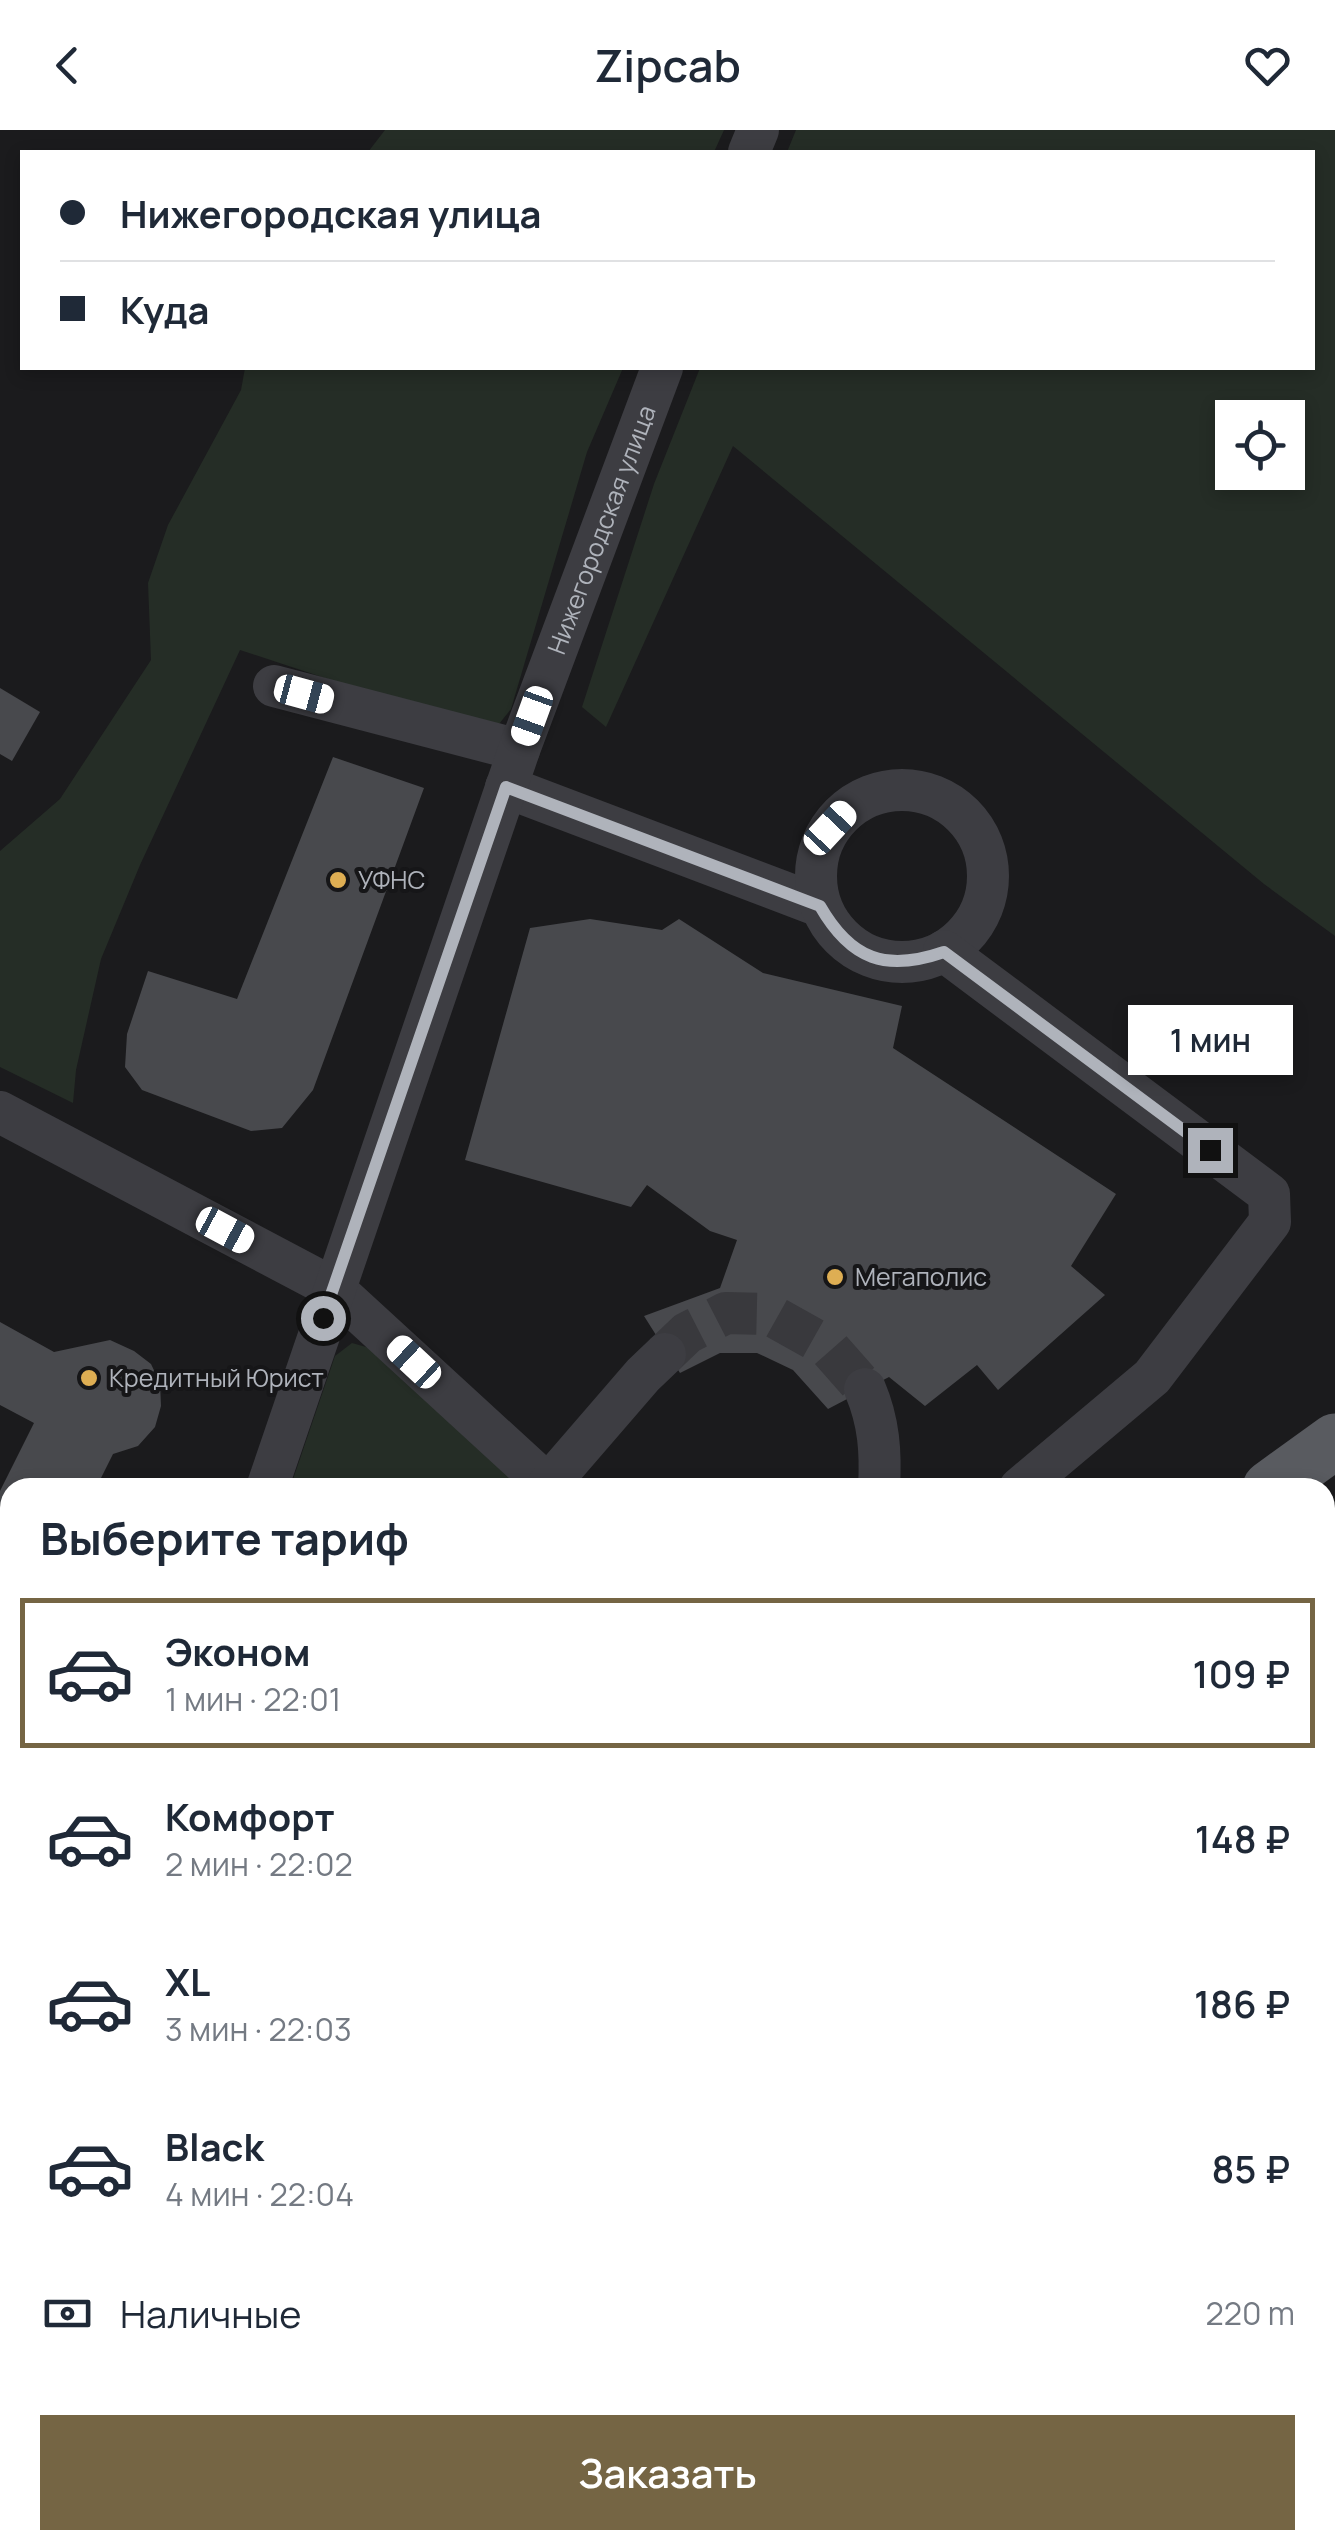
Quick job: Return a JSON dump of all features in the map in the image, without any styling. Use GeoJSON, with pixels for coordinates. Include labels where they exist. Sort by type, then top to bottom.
{"type":"FeatureCollection","features":[{"type":"Feature","properties":{"kind":"main road"},"geometry":{"type":"LineString","coordinates":[[1284,1478],[1335,1441]]}},
{"type":"Feature","properties":{"kind":"street","name":"Нижегородская улица"},"geometry":{"type":"LineString","coordinates":[[270,1478],[513,768],[661,370]]}},
{"type":"Feature","properties":{"kind":"street"},"geometry":{"type":"LineString","coordinates":[[274,686],[513,768],[820,906]]}},
{"type":"Feature","properties":{"kind":"street"},"geometry":{"type":"LineString","coordinates":[[898,789],[924,792],[950,803],[969,821],[983,847],[988,877],[983,906],[968,932],[944,952],[916,961],[887,962],[858,952],[835,932],[820,906],[815,880],[818,853],[838,818],[871,795],[898,789]]}},
{"type":"Feature","properties":{"kind":"street"},"geometry":{"type":"LineString","coordinates":[[944,952],[1268,1194],[1270,1222],[1152,1377],[1032,1478]]}},
{"type":"Feature","properties":{"kind":"street"},"geometry":{"type":"LineString","coordinates":[[0,1112],[333,1288],[541,1478]]}},
{"type":"Feature","properties":{"kind":"street"},"geometry":{"type":"LineString","coordinates":[[557,1478],[643,1374],[665,1354]]}},
{"type":"Feature","properties":{"kind":"street"},"geometry":{"type":"LineString","coordinates":[[866,1389],[875,1412],[881,1453],[880,1478]]}},
{"type":"Feature","properties":{"kind":"shaded area"},"geometry":{"type":"Polygon","coordinates":[[[385,130],[724,130],[715,150],[370,150],[385,130]]]}},
{"type":"Feature","properties":{"kind":"shaded area"},"geometry":{"type":"Polygon","coordinates":[[[796,130],[1335,130],[1335,936],[1264,884],[733,446],[606,727],[582,707],[654,484],[699,370],[1315,370],[1315,150],[788,150],[796,130]]]}},
{"type":"Feature","properties":{"kind":"shaded area"},"geometry":{"type":"Polygon","coordinates":[[[245,370],[622,370],[587,452],[511,709],[499,724],[343,684],[240,650],[101,959],[76,1070],[73,1103],[0,1067],[0,851],[60,799],[151,660],[148,583],[168,525],[241,390],[245,370]]]}},
{"type":"Feature","properties":{"kind":"shaded area"},"geometry":{"type":"Polygon","coordinates":[[[352,1343],[373,1349],[513,1478],[293,1478],[335,1356],[352,1343]]]}},
{"type":"Feature","properties":{"kind":"building"},"geometry":{"type":"Polygon","coordinates":[[[0,688],[40,712],[12,761],[0,754],[0,688]]]}},
{"type":"Feature","properties":{"kind":"building","name":"УФНС"},"geometry":{"type":"Polygon","coordinates":[[[333,757],[424,788],[313,1090],[282,1128],[251,1131],[142,1090],[125,1067],[127,1034],[148,971],[237,999],[333,757]]]}},
{"type":"Feature","properties":{"kind":"building"},"geometry":{"type":"Polygon","coordinates":[[[590,919],[662,930],[679,919],[763,973],[902,1006],[893,1048],[1116,1194],[1071,1266],[1105,1295],[998,1390],[977,1365],[925,1406],[889,1377],[828,1409],[793,1370],[757,1353],[720,1353],[680,1373],[644,1316],[720,1288],[737,1240],[710,1231],[647,1185],[631,1207],[465,1160],[530,928],[590,919]]]}},
{"type":"Feature","properties":{"kind":"building"},"geometry":{"type":"Polygon","coordinates":[[[0,1322],[54,1352],[110,1340],[151,1364],[160,1383],[161,1406],[155,1427],[138,1446],[113,1454],[101,1478],[6,1478],[34,1423],[0,1405],[0,1322]]]}},
{"type":"Feature","properties":{"kind":"tunnel"},"geometry":{"type":"LineString","coordinates":[[665,1354],[687,1333],[726,1313],[769,1314],[828,1347],[865,1389]]}},
{"type":"Feature","properties":{"kind":"place","name":"УФНС"},"geometry":{"type":"Point","coordinates":[338,880]}},
{"type":"Feature","properties":{"kind":"place","name":"Мегаполис"},"geometry":{"type":"Point","coordinates":[835,1277]}},
{"type":"Feature","properties":{"kind":"place","name":"Кредитный Юрист"},"geometry":{"type":"Point","coordinates":[89,1378]}},
{"type":"Feature","properties":{"kind":"route"},"geometry":{"type":"LineString","coordinates":[[323,1318],[506,787],[820,906],[835,932],[858,952],[887,962],[916,961],[944,952],[1210,1150]]}}]}
